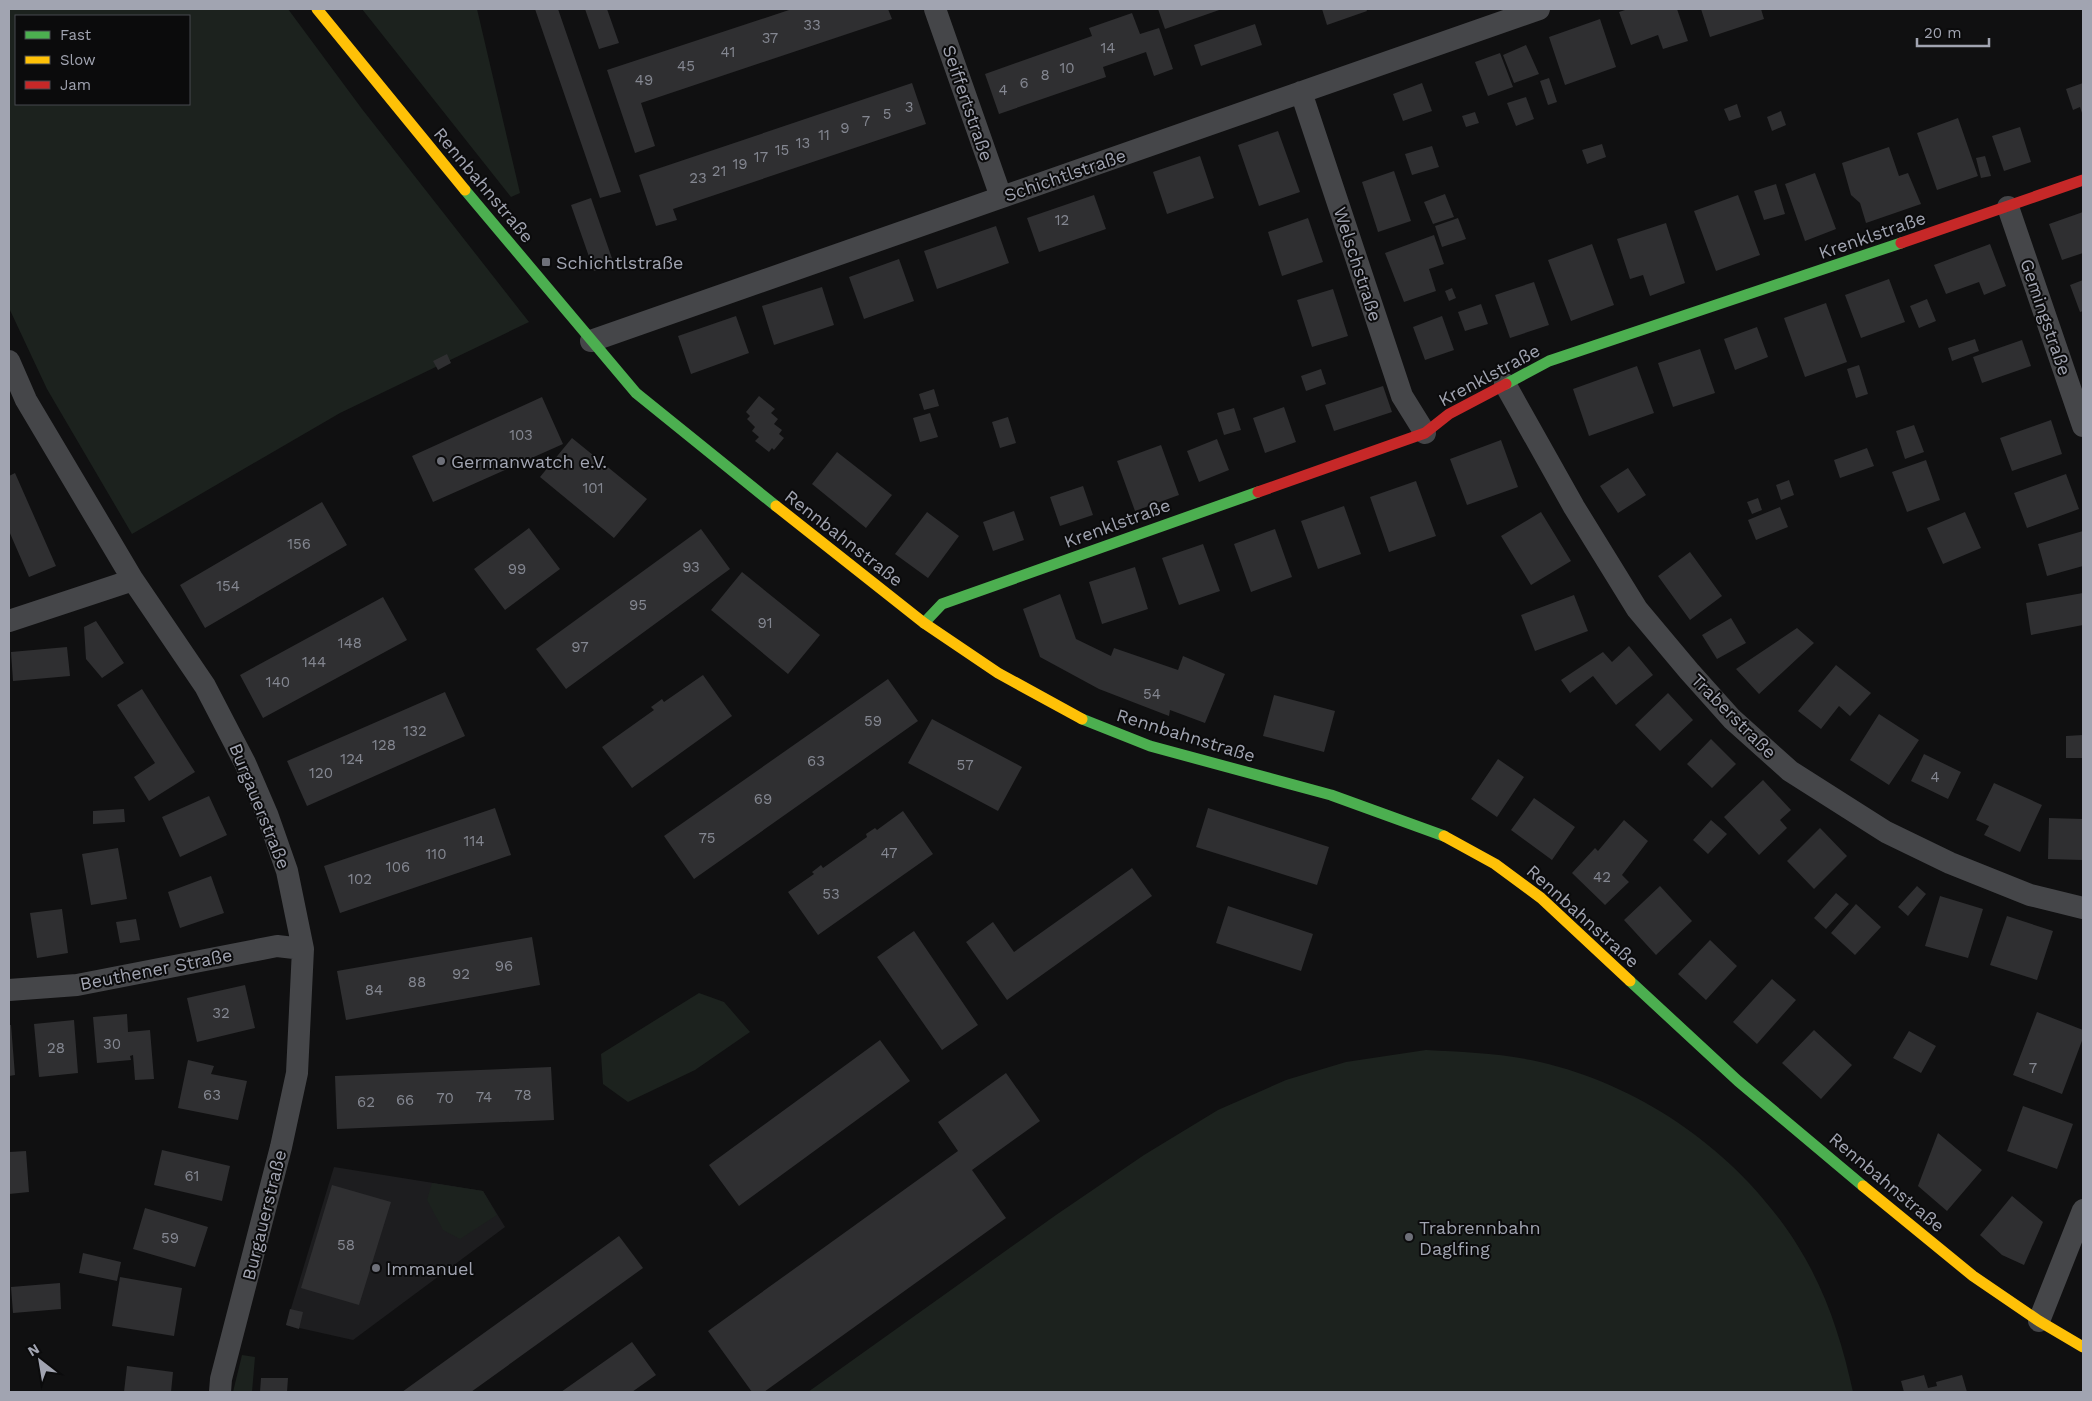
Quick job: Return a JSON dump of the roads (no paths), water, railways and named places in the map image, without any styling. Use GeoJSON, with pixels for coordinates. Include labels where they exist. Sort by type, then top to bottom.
{"type":"FeatureCollection","features":[{"type":"Feature","properties":{"kind":"street","name":"Rennbahnstraße"},"geometry":{"type":"LineString","coordinates":[[317,9],[409,123],[625,381],[669,421],[924,623],[998,673],[1088,722],[1150,746],[1331,795],[1444,836],[1495,864],[1542,898],[1584,940],[1738,1081],[1924,1237],[1973,1276],[2039,1321],[2083,1347]]}},
{"type":"Feature","properties":{"kind":"street","name":"Seiffertstraße"},"geometry":{"type":"LineString","coordinates":[[935,9],[1001,197]]}},
{"type":"Feature","properties":{"kind":"street","name":"Schichtlstraße"},"geometry":{"type":"LineString","coordinates":[[591,341],[1539,9]]}},
{"type":"Feature","properties":{"kind":"street","name":"Welschstraße"},"geometry":{"type":"LineString","coordinates":[[1301,92],[1402,396],[1425,432]]}},
{"type":"Feature","properties":{"kind":"street","name":"Krenklstraße"},"geometry":{"type":"LineString","coordinates":[[924,623],[942,604],[1425,432],[1449,414],[1550,361],[2083,180]]}},
{"type":"Feature","properties":{"kind":"street","name":"Gemingstraße"},"geometry":{"type":"LineString","coordinates":[[2008,207],[2083,426]]}},
{"type":"Feature","properties":{"kind":"street","name":"Burgauerstraße"},"geometry":{"type":"LineString","coordinates":[[9,361],[26,400],[133,580],[205,686],[245,763],[267,814],[287,871],[303,949],[297,1073],[250,1269],[221,1379],[220,1392]]}},
{"type":"Feature","properties":{"kind":"street","name":"Traberstraße"},"geometry":{"type":"LineString","coordinates":[[1505,384],[1574,507],[1637,609],[1732,719],[1790,771],[1886,832],[1950,863],[2030,895],[2083,908]]}},
{"type":"Feature","properties":{"kind":"street"},"geometry":{"type":"LineString","coordinates":[[9,620],[133,580]]}},
{"type":"Feature","properties":{"kind":"street","name":"Beuthener Straße"},"geometry":{"type":"LineString","coordinates":[[9,990],[77,985],[276,946],[303,949]]}},
{"type":"Feature","properties":{"kind":"street"},"geometry":{"type":"LineString","coordinates":[[2039,1321],[2083,1210]]}},
{"type":"Feature","properties":{"kind":"place","name":"Schichtlstraße"},"geometry":{"type":"Point","coordinates":[546,262]}},
{"type":"Feature","properties":{"kind":"place","name":"Germanwatch e.V."},"geometry":{"type":"Point","coordinates":[441,461]}},
{"type":"Feature","properties":{"kind":"place","name":"Trabrennbahn Daglfing"},"geometry":{"type":"Point","coordinates":[1409,1237]}},
{"type":"Feature","properties":{"kind":"place","name":"Immanuel"},"geometry":{"type":"Point","coordinates":[376,1268]}}]}
